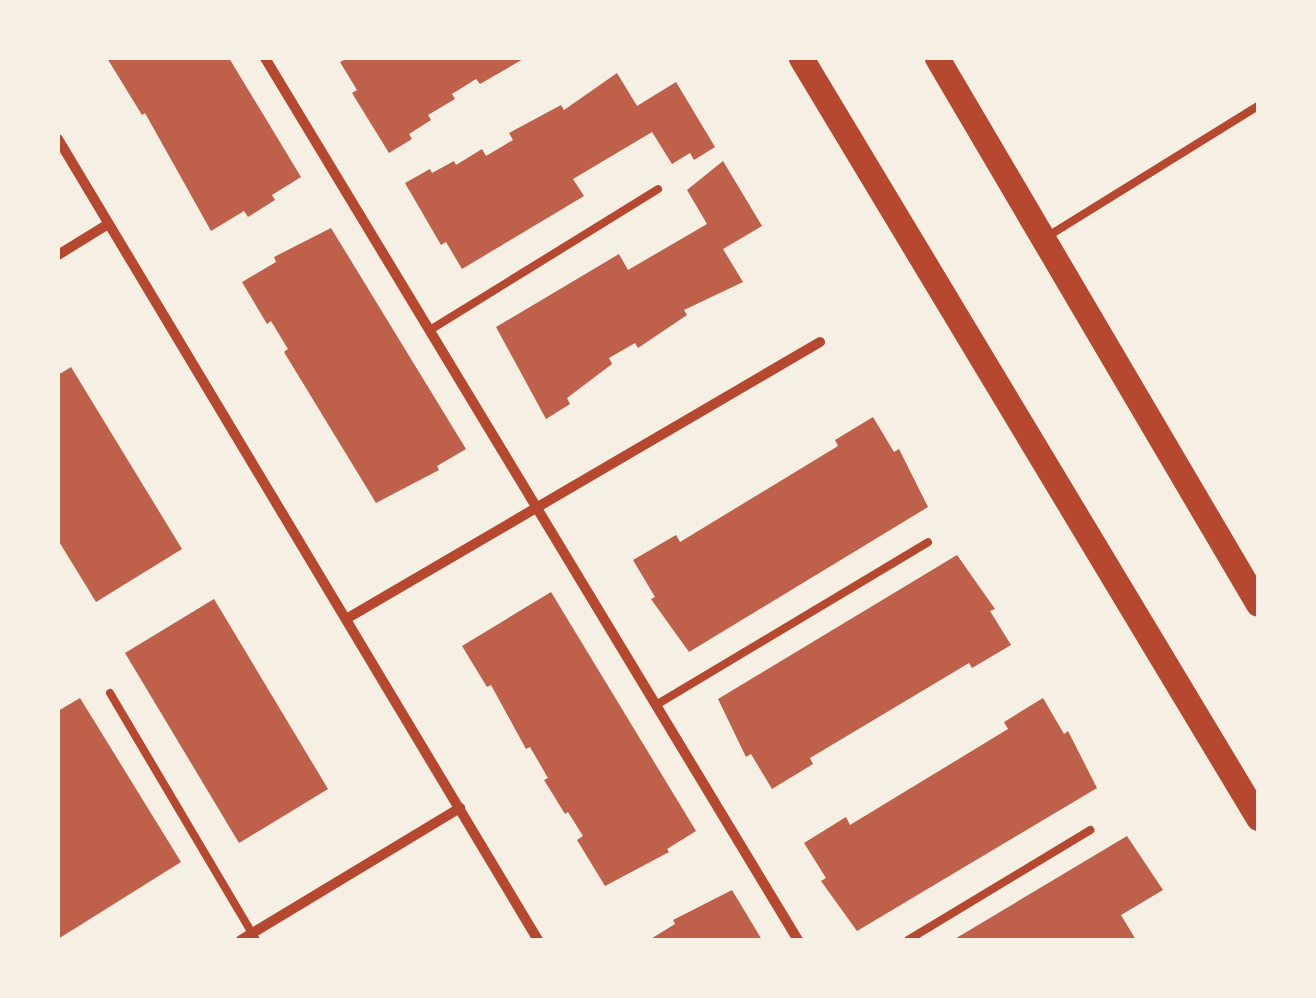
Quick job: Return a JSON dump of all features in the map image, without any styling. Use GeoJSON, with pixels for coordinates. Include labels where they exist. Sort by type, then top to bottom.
{"type":"FeatureCollection","features":[{"type":"Feature","properties":{"kind":"main road"},"geometry":{"type":"LineString","coordinates":[[801,58],[1258,818]]}},
{"type":"Feature","properties":{"kind":"main road"},"geometry":{"type":"LineString","coordinates":[[937,58],[1258,604]]}},
{"type":"Feature","properties":{"kind":"street"},"geometry":{"type":"LineString","coordinates":[[271,60],[798,940]]}},
{"type":"Feature","properties":{"kind":"street"},"geometry":{"type":"LineString","coordinates":[[58,139],[538,940]]}},
{"type":"Feature","properties":{"kind":"street"},"geometry":{"type":"LineString","coordinates":[[58,255],[108,224]]}},
{"type":"Feature","properties":{"kind":"street"},"geometry":{"type":"LineString","coordinates":[[346,618],[820,342]]}},
{"type":"Feature","properties":{"kind":"street"},"geometry":{"type":"LineString","coordinates":[[241,940],[254,937],[460,808]]}},
{"type":"Feature","properties":{"kind":"lane"},"geometry":{"type":"LineString","coordinates":[[1044,239],[1258,106]]}},
{"type":"Feature","properties":{"kind":"lane"},"geometry":{"type":"LineString","coordinates":[[430,330],[658,189]]}},
{"type":"Feature","properties":{"kind":"lane"},"geometry":{"type":"LineString","coordinates":[[656,705],[928,542]]}},
{"type":"Feature","properties":{"kind":"lane"},"geometry":{"type":"LineString","coordinates":[[110,693],[254,937]]}},
{"type":"Feature","properties":{"kind":"lane"},"geometry":{"type":"LineString","coordinates":[[908,940],[1090,830]]}},
{"type":"Feature","properties":{"kind":"building"},"geometry":{"type":"Polygon","coordinates":[[[107,58],[229,58],[301,177],[272,195],[275,200],[248,217],[244,211],[211,231],[145,113],[142,115],[107,58]]]}},
{"type":"Feature","properties":{"kind":"building"},"geometry":{"type":"Polygon","coordinates":[[[348,58],[525,58],[480,84],[476,79],[452,94],[455,99],[428,115],[431,120],[409,134],[412,139],[389,153],[352,93],[357,90],[340,62],[348,58]]]}},
{"type":"Feature","properties":{"kind":"building"},"geometry":{"type":"Polygon","coordinates":[[[617,73],[637,106],[676,82],[715,147],[694,160],[690,153],[672,164],[652,132],[573,179],[584,196],[462,269],[446,242],[441,245],[405,183],[430,169],[432,173],[454,161],[456,165],[482,149],[486,156],[513,140],[509,133],[561,105],[564,110],[617,73]]]}},
{"type":"Feature","properties":{"kind":"building"},"geometry":{"type":"Polygon","coordinates":[[[723,161],[762,226],[723,249],[743,282],[684,310],[687,315],[638,348],[635,343],[609,358],[612,364],[567,398],[570,404],[546,419],[496,327],[619,254],[628,270],[707,224],[687,190],[723,161]]]}},
{"type":"Feature","properties":{"kind":"building"},"geometry":{"type":"Polygon","coordinates":[[[331,228],[466,449],[437,466],[439,470],[376,503],[284,352],[288,349],[271,321],[267,324],[242,282],[276,262],[274,257],[331,228]]]}},
{"type":"Feature","properties":{"kind":"building"},"geometry":{"type":"Polygon","coordinates":[[[71,367],[182,549],[96,602],[58,540],[58,375],[71,367]]]}},
{"type":"Feature","properties":{"kind":"building"},"geometry":{"type":"Polygon","coordinates":[[[873,417],[894,452],[899,449],[928,507],[689,652],[651,599],[655,597],[633,560],[676,535],[680,542],[838,446],[835,440],[873,417]]]}},
{"type":"Feature","properties":{"kind":"building"},"geometry":{"type":"Polygon","coordinates":[[[957,555],[995,609],[990,611],[1011,645],[972,668],[969,663],[810,758],[813,764],[772,789],[751,754],[746,757],[718,699],[957,555]]]}},
{"type":"Feature","properties":{"kind":"building"},"geometry":{"type":"Polygon","coordinates":[[[551,592],[696,831],[667,849],[669,852],[605,886],[577,840],[583,836],[544,780],[548,778],[530,747],[526,749],[491,685],[487,687],[462,646],[551,592]]]}},
{"type":"Feature","properties":{"kind":"building"},"geometry":{"type":"Polygon","coordinates":[[[214,599],[328,789],[239,843],[125,653],[214,599]]]}},
{"type":"Feature","properties":{"kind":"building"},"geometry":{"type":"Polygon","coordinates":[[[80,698],[181,862],[58,939],[58,711],[80,698]]]}},
{"type":"Feature","properties":{"kind":"building"},"geometry":{"type":"Polygon","coordinates":[[[1043,698],[1064,734],[1068,731],[1097,788],[857,931],[821,881],[826,878],[804,843],[846,817],[850,825],[1008,729],[1004,722],[1043,698]]]}},
{"type":"Feature","properties":{"kind":"building"},"geometry":{"type":"Polygon","coordinates":[[[1127,836],[1163,890],[1121,915],[1136,940],[953,940],[1127,836]]]}},
{"type":"Feature","properties":{"kind":"building"},"geometry":{"type":"Polygon","coordinates":[[[732,890],[762,940],[649,940],[675,924],[673,920],[732,890]]]}}]}
